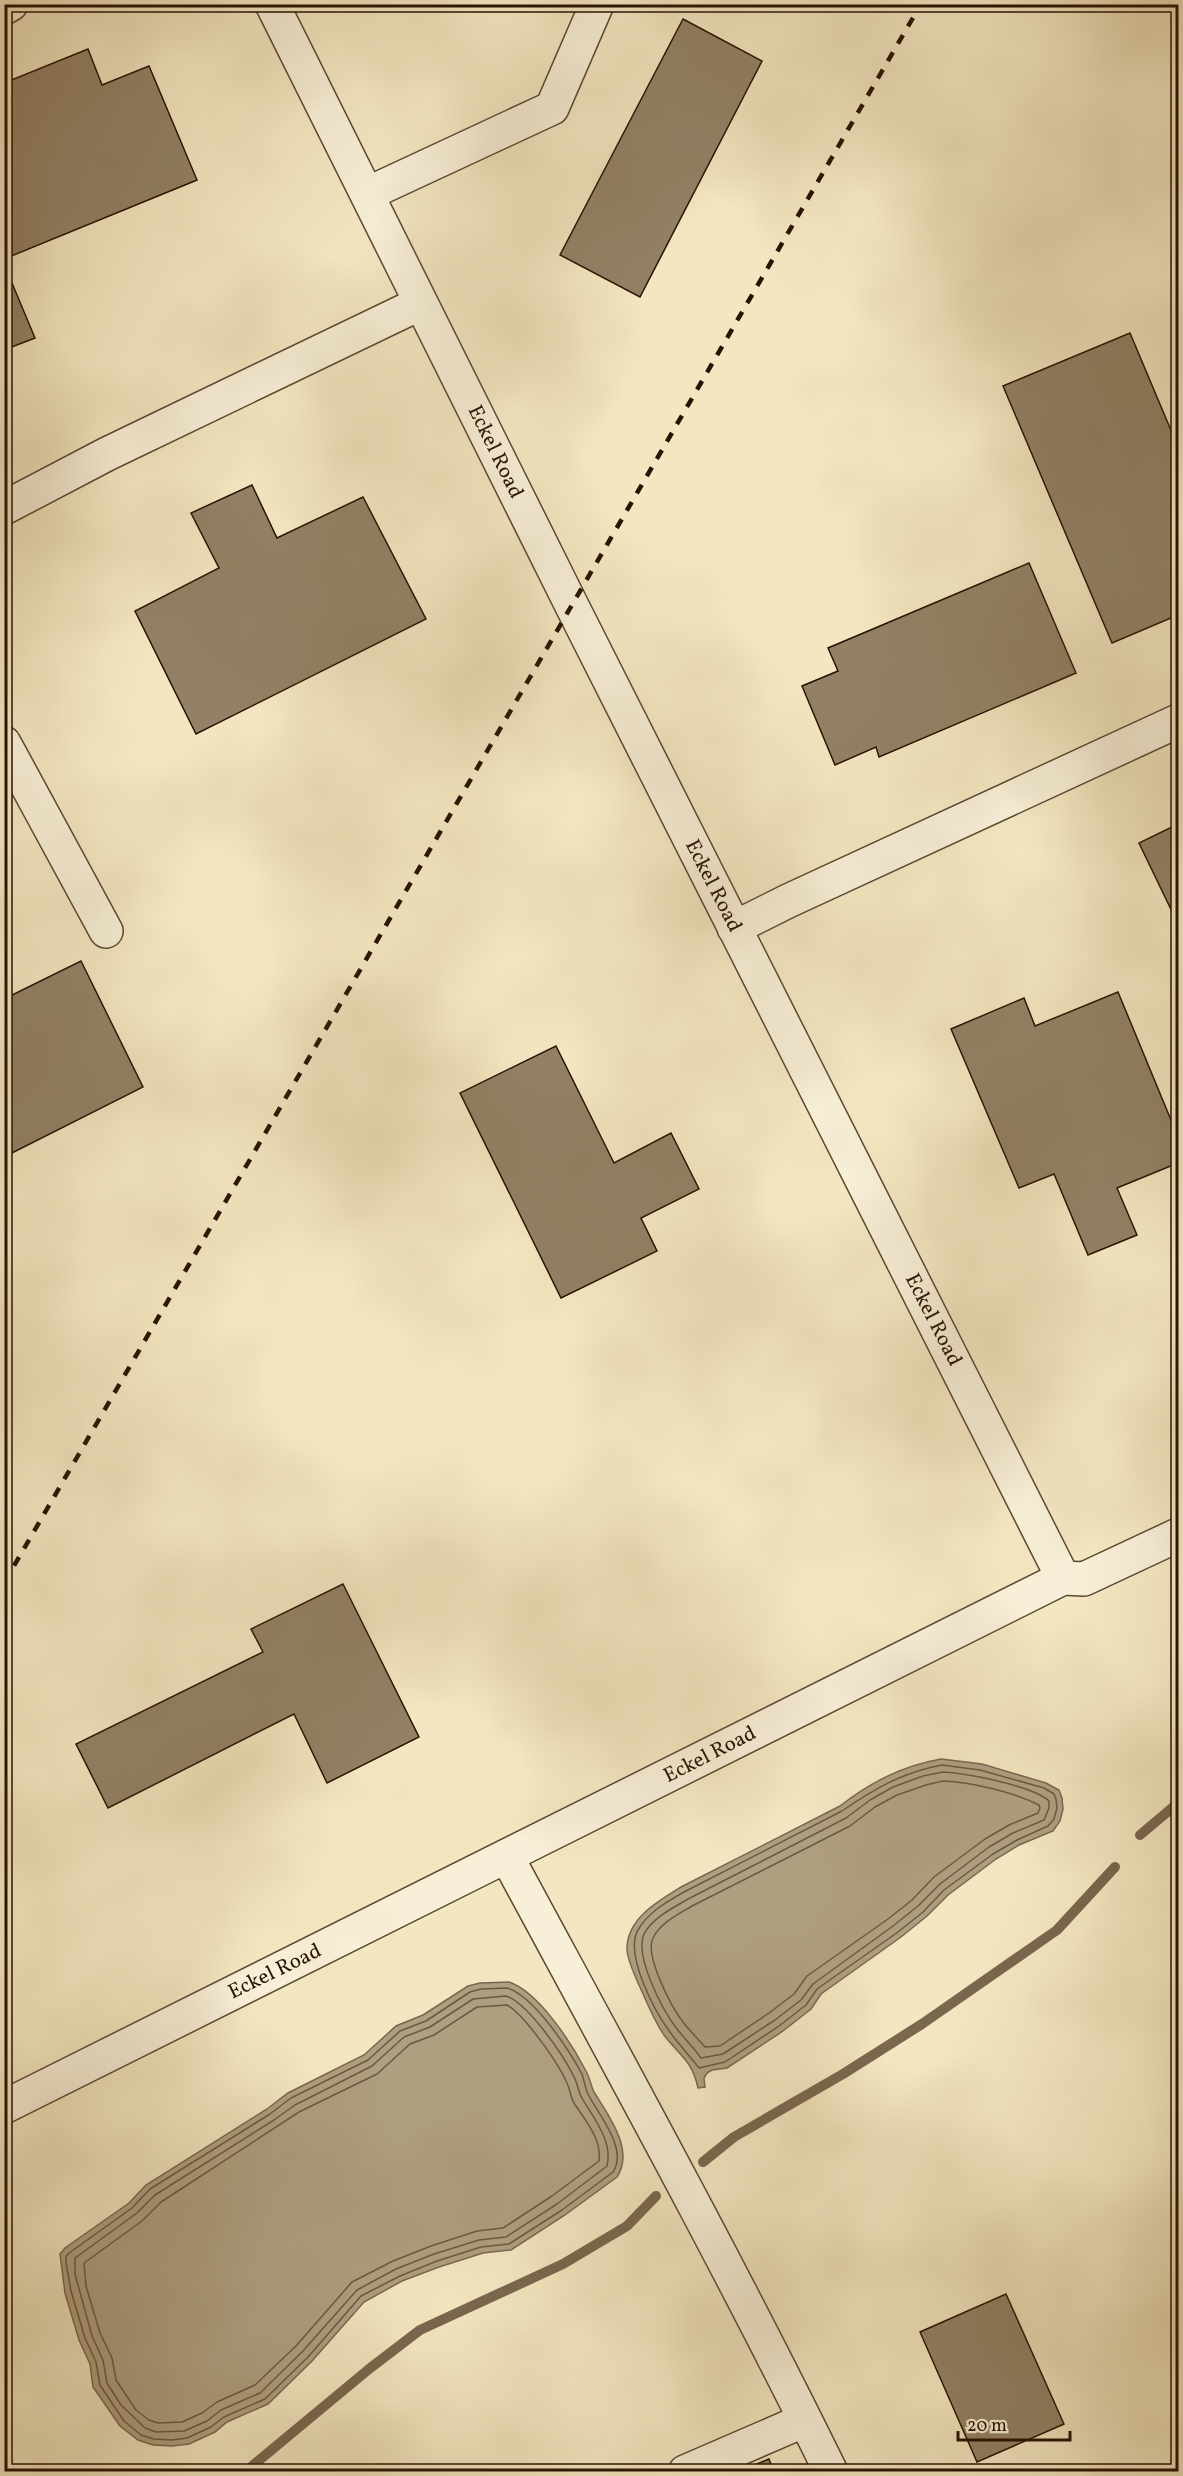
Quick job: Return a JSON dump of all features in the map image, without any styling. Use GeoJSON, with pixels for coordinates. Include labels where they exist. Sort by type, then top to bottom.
{"type":"FeatureCollection","features":[{"type":"Feature","properties":{"kind":"street"},"geometry":{"type":"LineString","coordinates":[[4,8],[11,4]]}},
{"type":"Feature","properties":{"kind":"street","name":"Eckel Road"},"geometry":{"type":"LineString","coordinates":[[4,2107],[1063,1578],[734,928],[272,4]]}},
{"type":"Feature","properties":{"kind":"street"},"geometry":{"type":"LineString","coordinates":[[367,194],[552,108],[597,4]]}},
{"type":"Feature","properties":{"kind":"street"},"geometry":{"type":"LineString","coordinates":[[4,508],[107,454],[421,303]]}},
{"type":"Feature","properties":{"kind":"street"},"geometry":{"type":"LineString","coordinates":[[734,928],[1179,721]]}},
{"type":"Feature","properties":{"kind":"street"},"geometry":{"type":"LineString","coordinates":[[4,743],[106,931]]}},
{"type":"Feature","properties":{"kind":"street"},"geometry":{"type":"LineString","coordinates":[[1063,1578],[1084,1580],[1179,1535]]}},
{"type":"Feature","properties":{"kind":"street"},"geometry":{"type":"LineString","coordinates":[[507,1857],[709,2232],[831,2472]]}},
{"type":"Feature","properties":{"kind":"street"},"geometry":{"type":"LineString","coordinates":[[686,2472],[806,2420]]}},
{"type":"Feature","properties":{"kind":"water"},"geometry":{"type":"Polygon","coordinates":[[[941,1759],[982,1764],[1046,1783],[1059,1790],[1062,1798],[1063,1809],[1060,1821],[1053,1831],[1019,1845],[996,1859],[948,1895],[901,1937],[821,1994],[811,2009],[783,2031],[727,2068],[707,2073],[704,2078],[705,2087],[698,2088],[689,2064],[664,2035],[657,2023],[630,1964],[627,1950],[628,1939],[638,1920],[654,1905],[681,1887],[840,1806],[875,1782],[913,1766],[941,1759]]]}},
{"type":"Feature","properties":{"kind":"water"},"geometry":{"type":"Polygon","coordinates":[[[509,1982],[532,1996],[543,2007],[580,2060],[594,2092],[618,2133],[623,2156],[622,2167],[617,2177],[565,2215],[511,2250],[483,2253],[439,2267],[402,2281],[364,2302],[312,2361],[268,2404],[227,2422],[215,2432],[189,2444],[153,2445],[138,2440],[120,2426],[93,2387],[90,2364],[79,2340],[65,2293],[60,2254],[65,2248],[129,2203],[146,2185],[267,2109],[288,2093],[364,2055],[396,2026],[423,2015],[468,1986],[480,1983],[509,1982]]]}},
{"type":"Feature","properties":{"kind":"building"},"geometry":{"type":"Polygon","coordinates":[[[683,19],[762,61],[640,297],[560,255],[683,19]]]}},
{"type":"Feature","properties":{"kind":"building"},"geometry":{"type":"Polygon","coordinates":[[[88,49],[102,85],[149,66],[197,180],[4,259],[4,83],[88,49]]]}},
{"type":"Feature","properties":{"kind":"building"},"geometry":{"type":"Polygon","coordinates":[[[4,264],[35,338],[4,350],[4,264]]]}},
{"type":"Feature","properties":{"kind":"building"},"geometry":{"type":"Polygon","coordinates":[[[1130,333],[1178,447],[1178,615],[1112,643],[1003,386],[1130,333]]]}},
{"type":"Feature","properties":{"kind":"building"},"geometry":{"type":"Polygon","coordinates":[[[252,485],[277,538],[363,497],[426,619],[196,734],[135,611],[219,568],[191,513],[252,485]]]}},
{"type":"Feature","properties":{"kind":"building"},"geometry":{"type":"Polygon","coordinates":[[[1029,563],[1076,673],[879,757],[876,747],[835,765],[802,686],[838,671],[828,648],[1029,563]]]}},
{"type":"Feature","properties":{"kind":"building"},"geometry":{"type":"Polygon","coordinates":[[[1178,824],[1178,924],[1139,843],[1178,824]]]}},
{"type":"Feature","properties":{"kind":"building"},"geometry":{"type":"Polygon","coordinates":[[[81,961],[143,1087],[4,1157],[4,999],[81,961]]]}},
{"type":"Feature","properties":{"kind":"building"},"geometry":{"type":"Polygon","coordinates":[[[1118,992],[1178,1137],[1178,1163],[1117,1188],[1137,1235],[1088,1255],[1054,1174],[1019,1188],[951,1029],[1024,998],[1035,1026],[1118,992]]]}},
{"type":"Feature","properties":{"kind":"building"},"geometry":{"type":"Polygon","coordinates":[[[556,1046],[614,1163],[671,1133],[699,1189],[641,1218],[657,1251],[561,1298],[460,1093],[556,1046]]]}},
{"type":"Feature","properties":{"kind":"building"},"geometry":{"type":"Polygon","coordinates":[[[343,1584],[419,1737],[327,1783],[294,1714],[108,1808],[76,1744],[263,1652],[251,1629],[343,1584]]]}},
{"type":"Feature","properties":{"kind":"building"},"geometry":{"type":"Polygon","coordinates":[[[1006,2294],[1064,2424],[977,2462],[920,2332],[1006,2294]]]}},
{"type":"Feature","properties":{"kind":"building"},"geometry":{"type":"Polygon","coordinates":[[[769,2459],[774,2472],[737,2472],[769,2459]]]}},
{"type":"Feature","properties":{"kind":"waterway"},"geometry":{"type":"LineString","coordinates":[[1140,1835],[1178,1803]]}},
{"type":"Feature","properties":{"kind":"waterway"},"geometry":{"type":"LineString","coordinates":[[703,2162],[734,2137],[843,2074],[922,2024],[1057,1930],[1115,1867]]}},
{"type":"Feature","properties":{"kind":"waterway"},"geometry":{"type":"LineString","coordinates":[[245,2472],[369,2369],[420,2330],[563,2264],[627,2226],[656,2196]]}},
{"type":"Feature","properties":{"kind":"railway"},"geometry":{"type":"LineString","coordinates":[[4,1583],[921,4]]}}]}
